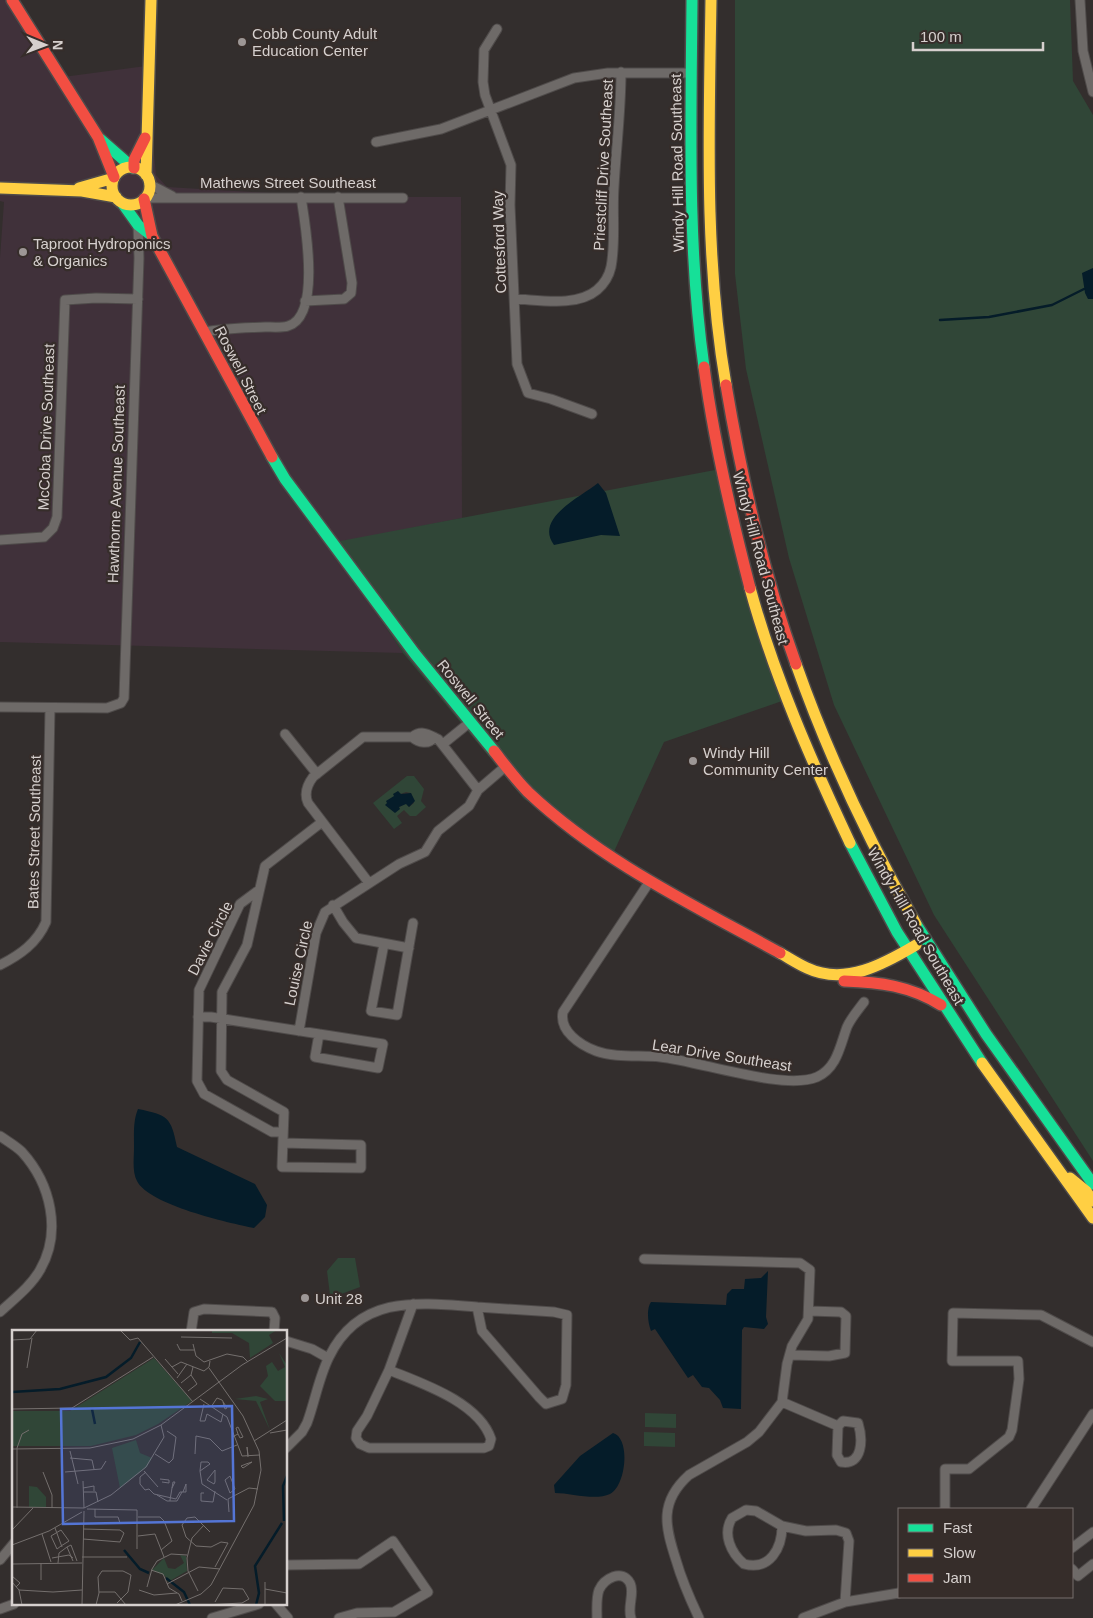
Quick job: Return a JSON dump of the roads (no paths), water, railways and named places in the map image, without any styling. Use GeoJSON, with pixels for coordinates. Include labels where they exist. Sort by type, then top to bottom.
{"type":"FeatureCollection","features":[{"type":"Feature","properties":{"kind":"main road"},"geometry":{"type":"LineString","coordinates":[[12,0],[98,137],[114,178],[112,188],[119,200]]}},
{"type":"Feature","properties":{"kind":"main road"},"geometry":{"type":"LineString","coordinates":[[0,188],[72,190],[119,200],[133,205],[145,198],[148,180],[151,0]]}},
{"type":"Feature","properties":{"kind":"main road","name":"Windy Hill Road Southeast"},"geometry":{"type":"LineString","coordinates":[[692,0],[690,208],[700,337],[715,439],[737,537],[758,615],[788,701],[813,762],[849,840],[908,949],[944,1006],[1093,1218]]}},
{"type":"Feature","properties":{"kind":"main road","name":"Windy Hill Road Southeast"},"geometry":{"type":"LineString","coordinates":[[711,0],[709,153],[712,263],[727,392],[741,470],[775,604],[813,712],[863,826],[924,940],[983,1030],[1093,1184]]}},
{"type":"Feature","properties":{"kind":"main road"},"geometry":{"type":"LineString","coordinates":[[133,168],[134,160],[142,147],[148,126]]}},
{"type":"Feature","properties":{"kind":"main road"},"geometry":{"type":"LineString","coordinates":[[98,137],[148,180]]}},
{"type":"Feature","properties":{"kind":"main road"},"geometry":{"type":"LineString","coordinates":[[72,190],[114,178],[124,169],[133,168]]}},
{"type":"Feature","properties":{"kind":"main road","name":"Roswell Street"},"geometry":{"type":"LineString","coordinates":[[145,198],[154,239],[252,424],[285,479],[358,579],[469,723],[527,791],[581,837],[650,881],[809,969],[829,973],[867,971],[881,966],[924,940]]}},
{"type":"Feature","properties":{"kind":"main road","name":"Roswell Street"},"geometry":{"type":"LineString","coordinates":[[119,200],[138,225],[154,239]]}},
{"type":"Feature","properties":{"kind":"main road"},"geometry":{"type":"LineString","coordinates":[[809,969],[832,980],[881,982],[903,986],[944,1006]]}},
{"type":"Feature","properties":{"kind":"main road"},"geometry":{"type":"LineString","coordinates":[[1058,1169],[1086,1191],[1093,1201]]}},
{"type":"Feature","properties":{"kind":"street"},"geometry":{"type":"LineString","coordinates":[[1080,0],[1083,51],[1093,92]]}},
{"type":"Feature","properties":{"kind":"street","name":"Cottesford Way"},"geometry":{"type":"LineString","coordinates":[[496,29],[484,50],[485,95],[511,165],[510,205],[518,364],[528,393],[552,399],[592,414]]}},
{"type":"Feature","properties":{"kind":"street"},"geometry":{"type":"LineString","coordinates":[[376,142],[441,129],[574,78],[593,74],[621,72],[691,73]]}},
{"type":"Feature","properties":{"kind":"street","name":"Priestcliff Drive Southeast"},"geometry":{"type":"LineString","coordinates":[[515,300],[564,301],[577,299],[589,295],[605,281],[610,269],[614,246],[613,189],[621,72]]}},
{"type":"Feature","properties":{"kind":"street","name":"Mathews Street Southeast"},"geometry":{"type":"LineString","coordinates":[[148,180],[172,196]]}},
{"type":"Feature","properties":{"kind":"street","name":"Mathews Street Southeast"},"geometry":{"type":"LineString","coordinates":[[145,198],[160,199],[172,196],[403,198]]}},
{"type":"Feature","properties":{"kind":"street"},"geometry":{"type":"LineString","coordinates":[[204,332],[229,328],[288,326],[301,317],[305,301],[310,253],[301,197]]}},
{"type":"Feature","properties":{"kind":"street"},"geometry":{"type":"LineString","coordinates":[[305,301],[344,299],[351,293],[352,283],[338,197]]}},
{"type":"Feature","properties":{"kind":"street","name":"Hawthorne Avenue Southeast"},"geometry":{"type":"LineString","coordinates":[[50,708],[97,709],[115,706],[121,703],[125,691],[138,299],[138,225]]}},
{"type":"Feature","properties":{"kind":"street"},"geometry":{"type":"LineString","coordinates":[[139,258],[154,239]]}},
{"type":"Feature","properties":{"kind":"street","name":"McCoba Drive Southeast"},"geometry":{"type":"LineString","coordinates":[[0,540],[44,537],[53,528],[57,517],[65,300],[96,298],[138,299]]}},
{"type":"Feature","properties":{"kind":"street"},"geometry":{"type":"LineString","coordinates":[[0,707],[50,708]]}},
{"type":"Feature","properties":{"kind":"street","name":"Bates Street Southeast"},"geometry":{"type":"LineString","coordinates":[[0,965],[30,947],[41,934],[46,922],[50,708]]}},
{"type":"Feature","properties":{"kind":"street"},"geometry":{"type":"LineString","coordinates":[[443,744],[469,723]]}},
{"type":"Feature","properties":{"kind":"street"},"geometry":{"type":"LineString","coordinates":[[285,734],[317,774]]}},
{"type":"Feature","properties":{"kind":"street"},"geometry":{"type":"LineString","coordinates":[[368,883],[306,800],[308,784],[317,774],[363,737],[412,737],[417,741],[428,742],[434,738],[443,744],[478,790]]}},
{"type":"Feature","properties":{"kind":"street"},"geometry":{"type":"LineString","coordinates":[[409,948],[361,940],[352,936],[333,905],[399,864],[424,852],[438,832],[469,806],[478,790],[506,766]]}},
{"type":"Feature","properties":{"kind":"street","name":"Davie Circle"},"geometry":{"type":"LineString","coordinates":[[283,1144],[361,1146],[361,1168],[282,1167],[284,1112],[224,1076],[221,1070],[222,992],[247,945],[265,866],[322,822]]}},
{"type":"Feature","properties":{"kind":"street","name":"Lear Drive Southeast"},"geometry":{"type":"LineString","coordinates":[[650,881],[563,1012],[561,1024],[566,1030],[594,1050],[670,1058],[784,1081],[808,1080],[827,1071],[835,1061],[848,1026],[864,1002]]}},
{"type":"Feature","properties":{"kind":"street","name":"Davie Circle"},"geometry":{"type":"LineString","coordinates":[[259,890],[240,904],[199,990],[197,1081],[200,1090],[272,1132],[283,1132]]}},
{"type":"Feature","properties":{"kind":"street","name":"Louise Circle"},"geometry":{"type":"LineString","coordinates":[[299,1031],[318,924],[325,912],[333,905]]}},
{"type":"Feature","properties":{"kind":"street"},"geometry":{"type":"LineString","coordinates":[[384,944],[371,1011],[397,1015],[414,923]]}},
{"type":"Feature","properties":{"kind":"street"},"geometry":{"type":"LineString","coordinates":[[198,1017],[222,1018],[383,1044],[378,1068],[315,1057],[319,1034]]}},
{"type":"Feature","properties":{"kind":"street"},"geometry":{"type":"LineString","coordinates":[[0,1136],[21,1152],[46,1188],[51,1210],[52,1233],[48,1255],[40,1272],[0,1312]]}},
{"type":"Feature","properties":{"kind":"street"},"geometry":{"type":"LineString","coordinates":[[644,1259],[804,1264],[810,1270],[807,1324],[792,1346],[782,1402],[759,1432],[747,1442],[689,1474],[682,1481],[671,1500],[666,1529],[686,1590],[700,1618]]}},
{"type":"Feature","properties":{"kind":"street"},"geometry":{"type":"LineString","coordinates":[[288,1445],[302,1432],[307,1423],[328,1358],[340,1337],[365,1316],[387,1307],[413,1304],[476,1307],[554,1312],[567,1315],[566,1386],[562,1398],[546,1404],[539,1397],[482,1332],[476,1307]]}},
{"type":"Feature","properties":{"kind":"street"},"geometry":{"type":"LineString","coordinates":[[389,1370],[459,1402],[487,1431],[491,1439],[489,1446],[484,1448],[369,1448],[360,1444],[356,1438],[357,1432],[367,1416],[389,1370],[413,1304]]}},
{"type":"Feature","properties":{"kind":"street"},"geometry":{"type":"LineString","coordinates":[[191,1330],[194,1312],[204,1309],[272,1312],[275,1318],[274,1330]]}},
{"type":"Feature","properties":{"kind":"street"},"geometry":{"type":"LineString","coordinates":[[790,1355],[829,1356],[845,1353],[846,1316],[841,1312],[809,1311]]}},
{"type":"Feature","properties":{"kind":"street"},"geometry":{"type":"LineString","coordinates":[[945,1508],[945,1469],[969,1469],[1009,1436],[1012,1430],[1019,1378],[1018,1361],[952,1361],[953,1313],[1041,1315],[1093,1342]]}},
{"type":"Feature","properties":{"kind":"street"},"geometry":{"type":"LineString","coordinates":[[288,1342],[312,1349],[328,1358]]}},
{"type":"Feature","properties":{"kind":"street"},"geometry":{"type":"LineString","coordinates":[[782,1402],[838,1426]]}},
{"type":"Feature","properties":{"kind":"street"},"geometry":{"type":"LineString","coordinates":[[1032,1508],[1092,1419]]}},
{"type":"Feature","properties":{"kind":"street"},"geometry":{"type":"LineString","coordinates":[[844,1421],[858,1423],[859,1454],[854,1461],[846,1462],[839,1460],[838,1426],[844,1421]]}},
{"type":"Feature","properties":{"kind":"street"},"geometry":{"type":"LineString","coordinates":[[782,1526],[779,1550],[775,1555],[763,1562],[744,1564],[731,1547],[728,1532],[729,1524],[732,1518],[746,1510],[756,1511],[782,1526],[806,1531],[836,1530],[846,1533],[849,1541],[844,1602]]}},
{"type":"Feature","properties":{"kind":"street"},"geometry":{"type":"LineString","coordinates":[[1073,1547],[1093,1532]]}},
{"type":"Feature","properties":{"kind":"street"},"geometry":{"type":"LineString","coordinates":[[288,1565],[359,1564],[393,1540],[428,1592],[394,1612],[357,1613],[339,1618]]}},
{"type":"Feature","properties":{"kind":"street"},"geometry":{"type":"LineString","coordinates":[[0,1560],[12,1545]]}},
{"type":"Feature","properties":{"kind":"street"},"geometry":{"type":"LineString","coordinates":[[1073,1570],[1078,1576],[1093,1564]]}},
{"type":"Feature","properties":{"kind":"street"},"geometry":{"type":"LineString","coordinates":[[597,1618],[598,1597],[601,1587],[611,1577],[620,1576],[631,1584],[631,1618]]}},
{"type":"Feature","properties":{"kind":"street"},"geometry":{"type":"LineString","coordinates":[[802,1618],[844,1602],[898,1593]]}},
{"type":"Feature","properties":{"kind":"street"},"geometry":{"type":"LineString","coordinates":[[0,1609],[12,1605]]}},
{"type":"Feature","properties":{"kind":"street"},"geometry":{"type":"LineString","coordinates":[[212,1618],[251,1606]]}},
{"type":"Feature","properties":{"kind":"street"},"geometry":{"type":"LineString","coordinates":[[278,1606],[288,1618]]}},
{"type":"Feature","properties":{"kind":"water"},"geometry":{"type":"Polygon","coordinates":[[[1093,268],[1093,299],[1088,299],[1085,293],[1082,273],[1093,268]]]}},
{"type":"Feature","properties":{"kind":"water"},"geometry":{"type":"Polygon","coordinates":[[[598,483],[606,493],[620,536],[601,535],[554,545],[549,535],[550,526],[555,517],[562,509],[598,483]]]}},
{"type":"Feature","properties":{"kind":"water"},"geometry":{"type":"Polygon","coordinates":[[[398,791],[401,794],[411,793],[415,801],[409,807],[406,804],[399,807],[400,809],[395,813],[385,805],[386,801],[398,791]]]}},
{"type":"Feature","properties":{"kind":"water"},"geometry":{"type":"Polygon","coordinates":[[[138,1109],[156,1113],[166,1119],[173,1129],[177,1147],[255,1184],[267,1205],[265,1217],[254,1228],[242,1226],[191,1212],[157,1198],[144,1190],[135,1177],[134,1169],[134,1128],[138,1109]]]}},
{"type":"Feature","properties":{"kind":"water"},"geometry":{"type":"Polygon","coordinates":[[[768,1271],[766,1317],[768,1324],[764,1329],[744,1327],[742,1330],[741,1409],[723,1408],[720,1400],[709,1388],[702,1387],[693,1375],[688,1378],[655,1329],[651,1331],[648,1308],[651,1302],[726,1305],[727,1294],[732,1289],[744,1289],[745,1279],[761,1278],[768,1271]]]}},
{"type":"Feature","properties":{"kind":"water"},"geometry":{"type":"Polygon","coordinates":[[[613,1433],[619,1437],[624,1452],[623,1473],[615,1489],[610,1494],[597,1497],[555,1493],[554,1485],[580,1456],[613,1433]]]}},
{"type":"Feature","properties":{"kind":"waterway"},"geometry":{"type":"LineString","coordinates":[[940,320],[989,317],[1052,305],[1084,289]]}},
{"type":"Feature","properties":{"kind":"place","name":"Cobb County Adult Education Center"},"geometry":{"type":"Point","coordinates":[242,42]}},
{"type":"Feature","properties":{"kind":"place","name":"Taproot Hydroponics & Organics"},"geometry":{"type":"Point","coordinates":[23,252]}},
{"type":"Feature","properties":{"kind":"place","name":"Windy Hill Community Center"},"geometry":{"type":"Point","coordinates":[693,761]}},
{"type":"Feature","properties":{"kind":"place","name":"Unit 28"},"geometry":{"type":"Point","coordinates":[305,1298]}}]}
